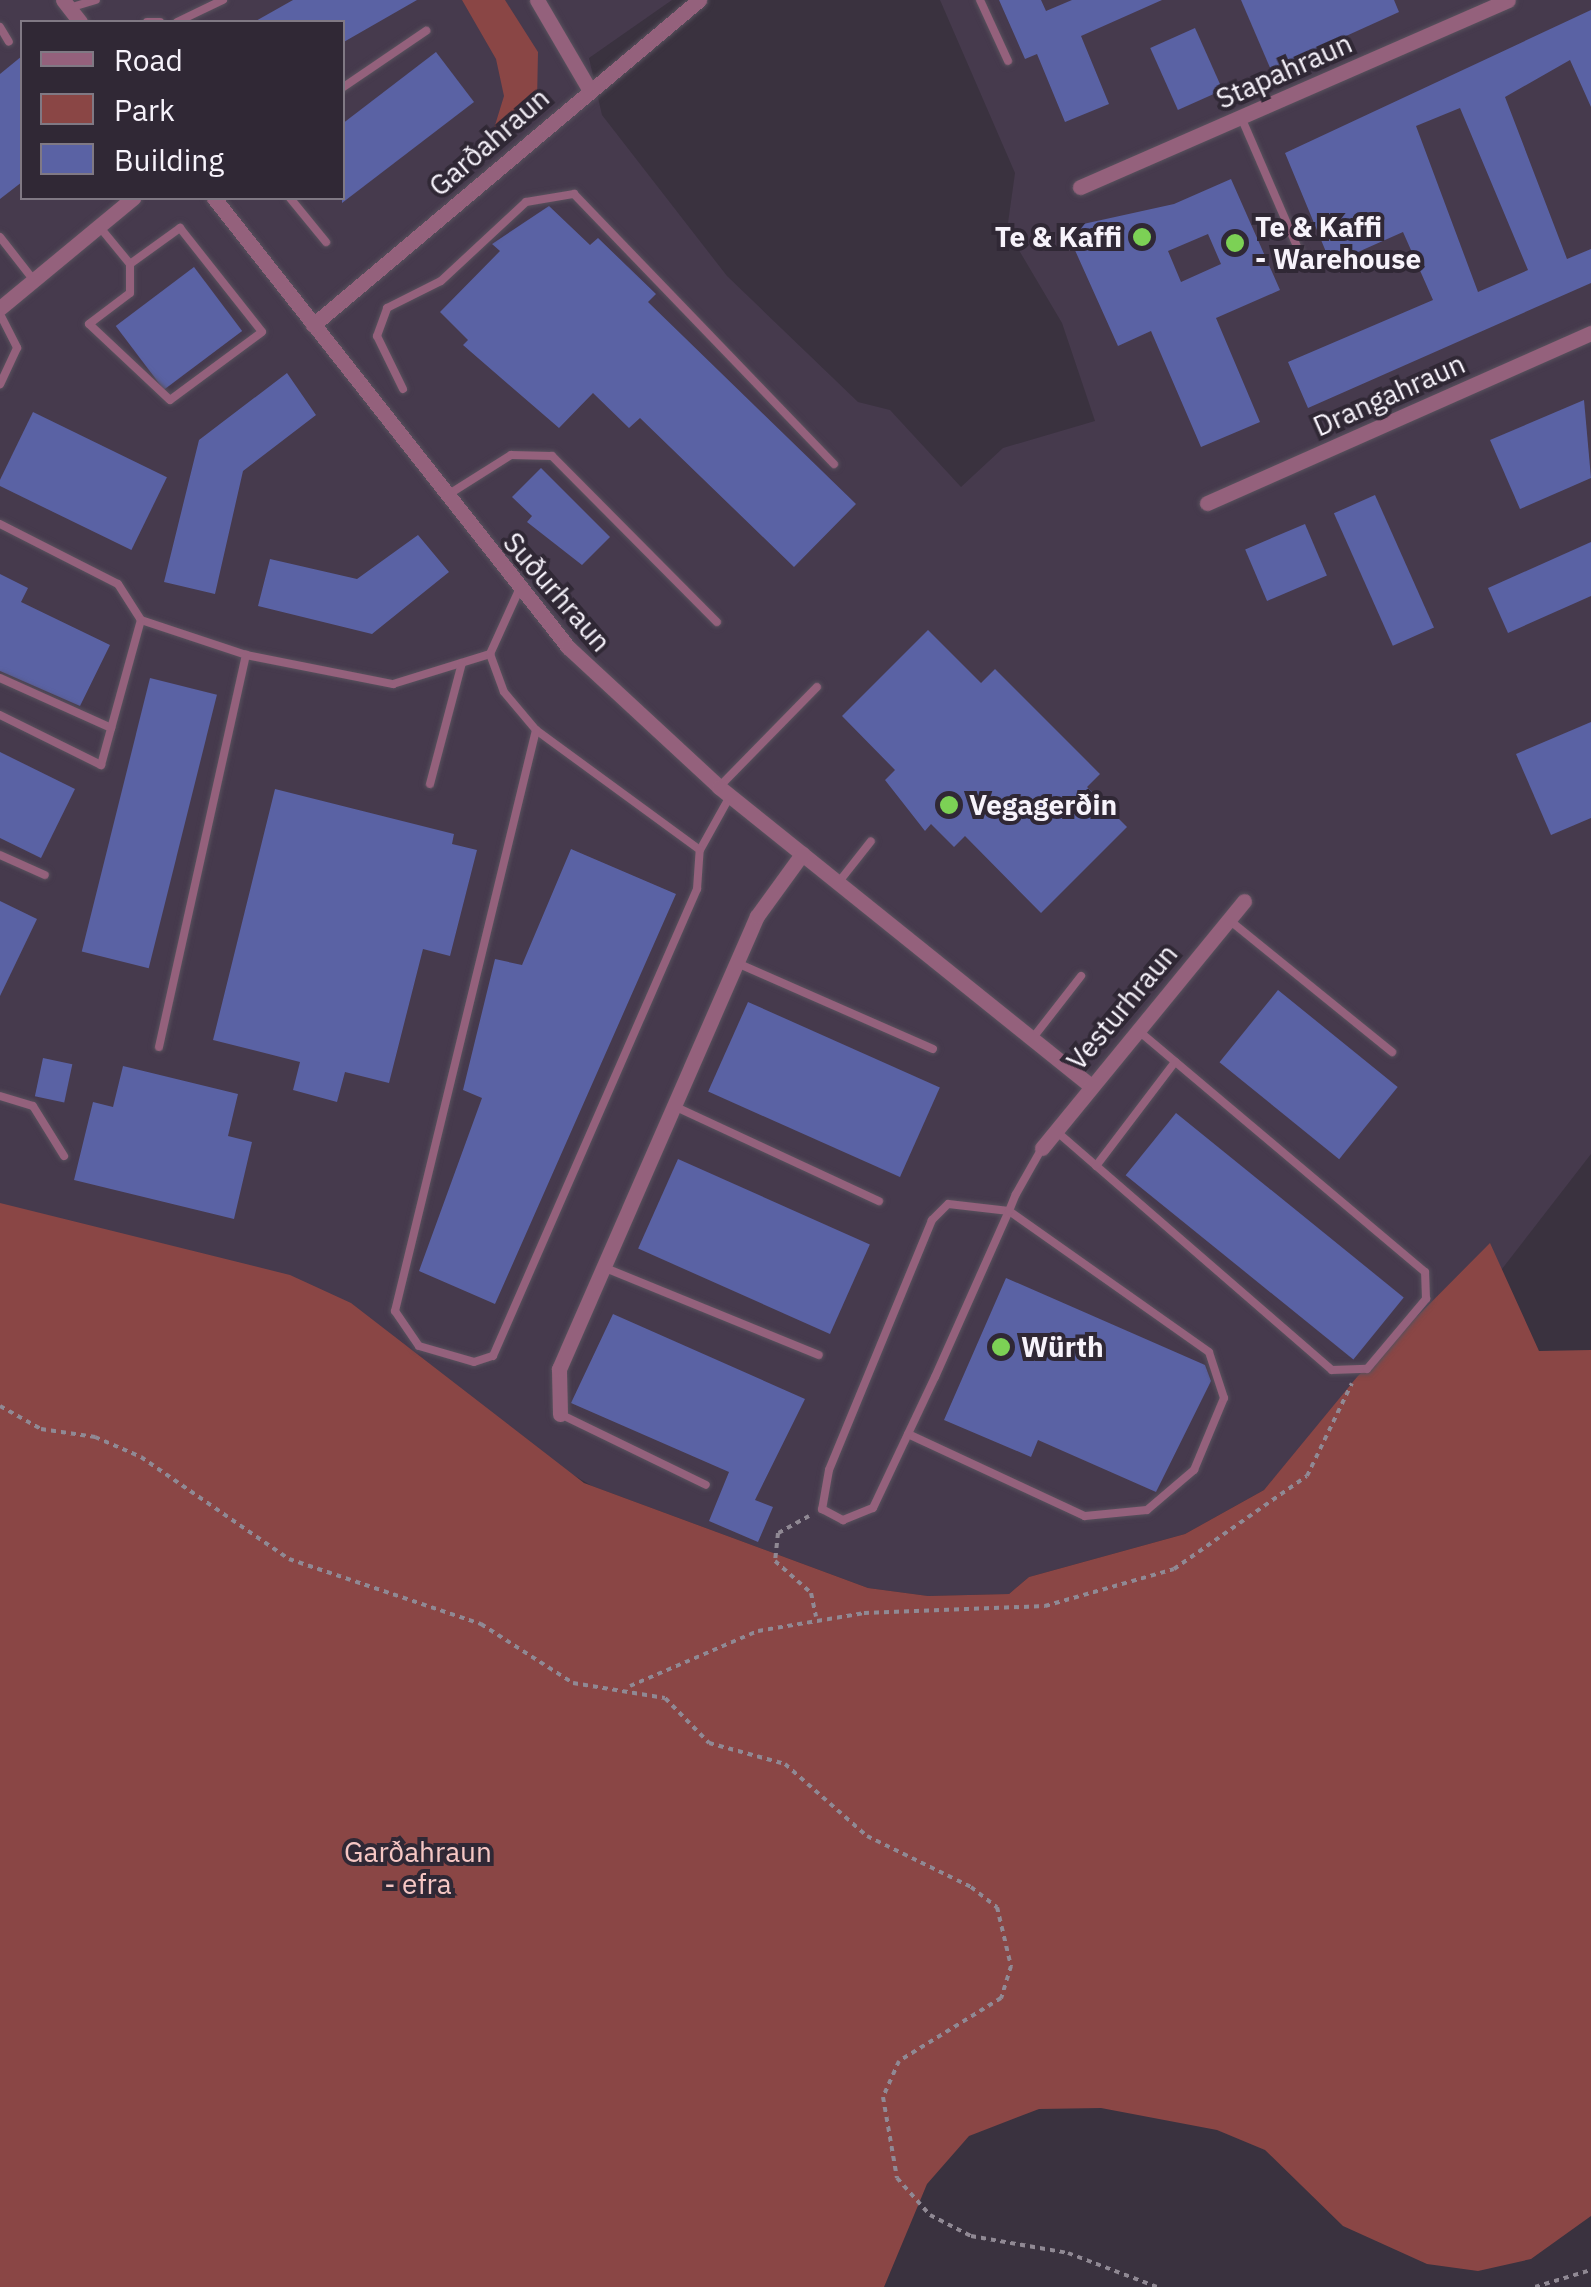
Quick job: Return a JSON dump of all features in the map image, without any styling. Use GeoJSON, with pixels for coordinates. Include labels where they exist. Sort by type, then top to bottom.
{"type":"FeatureCollection","features":[{"type":"Feature","properties":{"kind":"street"},"geometry":{"type":"LineString","coordinates":[[537,0],[589,89]]}},
{"type":"Feature","properties":{"kind":"street","name":"Garðahraun"},"geometry":{"type":"LineString","coordinates":[[313,325],[699,0]]}},
{"type":"Feature","properties":{"kind":"street","name":"Stapahraun"},"geometry":{"type":"LineString","coordinates":[[1080,187],[1508,0]]}},
{"type":"Feature","properties":{"kind":"street"},"geometry":{"type":"LineString","coordinates":[[0,311],[32,278],[130,200]]}},
{"type":"Feature","properties":{"kind":"street","name":"Suðurhraun"},"geometry":{"type":"LineString","coordinates":[[216,200],[519,590],[724,791],[1088,1084]]}},
{"type":"Feature","properties":{"kind":"street","name":"Drangahraun"},"geometry":{"type":"LineString","coordinates":[[1207,503],[1591,334]]}},
{"type":"Feature","properties":{"kind":"street"},"geometry":{"type":"LineString","coordinates":[[560,1414],[559,1368],[736,962],[802,854]]}},
{"type":"Feature","properties":{"kind":"street","name":"Vesturhraun"},"geometry":{"type":"LineString","coordinates":[[1042,1148],[1088,1084],[1244,901]]}},
{"type":"Feature","properties":{"kind":"lane"},"geometry":{"type":"LineString","coordinates":[[66,4],[96,0]]}},
{"type":"Feature","properties":{"kind":"lane"},"geometry":{"type":"LineString","coordinates":[[181,20],[223,0]]}},
{"type":"Feature","properties":{"kind":"lane"},"geometry":{"type":"LineString","coordinates":[[980,0],[1008,61]]}},
{"type":"Feature","properties":{"kind":"lane"},"geometry":{"type":"LineString","coordinates":[[0,27],[9,42]]}},
{"type":"Feature","properties":{"kind":"lane"},"geometry":{"type":"LineString","coordinates":[[345,86],[426,31]]}},
{"type":"Feature","properties":{"kind":"lane"},"geometry":{"type":"LineString","coordinates":[[1241,117],[1302,258]]}},
{"type":"Feature","properties":{"kind":"lane"},"geometry":{"type":"LineString","coordinates":[[403,389],[377,336],[387,308],[441,280],[514,209],[574,194],[834,464]]}},
{"type":"Feature","properties":{"kind":"lane"},"geometry":{"type":"LineString","coordinates":[[292,200],[326,242]]}},
{"type":"Feature","properties":{"kind":"lane"},"geometry":{"type":"LineString","coordinates":[[98,225],[130,264],[130,293],[89,324],[170,400],[262,332],[180,228],[130,264]]}},
{"type":"Feature","properties":{"kind":"lane"},"geometry":{"type":"LineString","coordinates":[[0,238],[32,278]]}},
{"type":"Feature","properties":{"kind":"lane"},"geometry":{"type":"LineString","coordinates":[[0,311],[17,348],[0,384]]}},
{"type":"Feature","properties":{"kind":"lane"},"geometry":{"type":"LineString","coordinates":[[446,496],[511,455],[552,456],[717,622]]}},
{"type":"Feature","properties":{"kind":"lane"},"geometry":{"type":"LineString","coordinates":[[0,524],[118,584],[141,620],[246,656],[373,683],[490,654]]}},
{"type":"Feature","properties":{"kind":"lane"},"geometry":{"type":"LineString","coordinates":[[519,590],[490,654],[504,692],[536,730],[700,850]]}},
{"type":"Feature","properties":{"kind":"lane"},"geometry":{"type":"LineString","coordinates":[[0,715],[101,764],[141,620]]}},
{"type":"Feature","properties":{"kind":"lane"},"geometry":{"type":"LineString","coordinates":[[159,1047],[246,656]]}},
{"type":"Feature","properties":{"kind":"lane"},"geometry":{"type":"LineString","coordinates":[[430,784],[462,663]]}},
{"type":"Feature","properties":{"kind":"lane"},"geometry":{"type":"LineString","coordinates":[[0,678],[111,728]]}},
{"type":"Feature","properties":{"kind":"lane"},"geometry":{"type":"LineString","coordinates":[[536,730],[395,1311],[419,1346],[474,1362],[493,1356],[698,889],[700,850],[724,791],[816,686]]}},
{"type":"Feature","properties":{"kind":"lane"},"geometry":{"type":"LineString","coordinates":[[838,883],[871,842]]}},
{"type":"Feature","properties":{"kind":"lane"},"geometry":{"type":"LineString","coordinates":[[0,855],[45,875]]}},
{"type":"Feature","properties":{"kind":"lane"},"geometry":{"type":"LineString","coordinates":[[1229,920],[1392,1052]]}},
{"type":"Feature","properties":{"kind":"lane"},"geometry":{"type":"LineString","coordinates":[[736,962],[934,1049]]}},
{"type":"Feature","properties":{"kind":"lane"},"geometry":{"type":"LineString","coordinates":[[1032,1040],[1081,976]]}},
{"type":"Feature","properties":{"kind":"lane"},"geometry":{"type":"LineString","coordinates":[[1055,1130],[1332,1370],[1355,1374],[1426,1298],[1429,1279],[1135,1028]]}},
{"type":"Feature","properties":{"kind":"lane"},"geometry":{"type":"LineString","coordinates":[[1096,1166],[1176,1062]]}},
{"type":"Feature","properties":{"kind":"lane"},"geometry":{"type":"LineString","coordinates":[[0,1096],[33,1106],[64,1156]]}},
{"type":"Feature","properties":{"kind":"lane"},"geometry":{"type":"LineString","coordinates":[[674,1106],[879,1200]]}},
{"type":"Feature","properties":{"kind":"lane"},"geometry":{"type":"LineString","coordinates":[[908,1434],[1086,1516],[1147,1510],[1194,1470],[1224,1398],[1210,1352],[1008,1210],[948,1204],[932,1220],[822,1508],[843,1520],[864,1517],[908,1434],[1008,1210],[1042,1148]]}},
{"type":"Feature","properties":{"kind":"lane"},"geometry":{"type":"LineString","coordinates":[[603,1267],[819,1355]]}},
{"type":"Feature","properties":{"kind":"lane"},"geometry":{"type":"LineString","coordinates":[[560,1414],[583,1433],[706,1485]]}},
{"type":"Feature","properties":{"kind":"path"},"geometry":{"type":"LineString","coordinates":[[630,1686],[758,1630],[816,1618],[1045,1606],[1174,1570],[1307,1476],[1355,1374]]}},
{"type":"Feature","properties":{"kind":"path"},"geometry":{"type":"LineString","coordinates":[[0,1406],[41,1428],[94,1436],[141,1458],[289,1559],[481,1624],[574,1684],[630,1686],[666,1698],[729,1755],[786,1764],[867,1836],[997,1907],[1010,1934],[1000,1998],[900,2060],[883,2098],[897,2178],[930,2215],[971,2236],[1068,2252],[1157,2287]]}},
{"type":"Feature","properties":{"kind":"path"},"geometry":{"type":"LineString","coordinates":[[816,1618],[812,1593],[776,1561],[778,1533],[822,1508]]}},
{"type":"Feature","properties":{"kind":"path"},"geometry":{"type":"LineString","coordinates":[[1534,2287],[1591,2270]]}},
{"type":"Feature","properties":{"kind":"shaded area"},"geometry":{"type":"Polygon","coordinates":[[[0,0],[672,0],[589,58],[602,115],[727,276],[858,402],[890,410],[961,487],[1003,448],[1095,421],[1062,323],[1007,230],[1015,173],[940,0],[1591,0],[1591,1154],[1423,1371],[1301,1447],[1264,1490],[1185,1534],[1029,1577],[1009,1594],[928,1596],[868,1588],[592,1486],[380,1362],[0,1222],[0,0]]]}},
{"type":"Feature","properties":{"kind":"green space"},"geometry":{"type":"Polygon","coordinates":[[[462,0],[505,0],[538,52],[537,102],[502,145],[492,135],[504,96],[496,59],[462,0]]]}},
{"type":"Feature","properties":{"kind":"green space","name":"Garðahraun - efra"},"geometry":{"type":"Polygon","coordinates":[[[0,1203],[290,1275],[351,1303],[584,1483],[868,1588],[928,1596],[1009,1594],[1029,1577],[1185,1534],[1264,1490],[1357,1377],[1490,1243],[1539,1351],[1591,1350],[1591,2216],[1531,2259],[1478,2271],[1427,2264],[1343,2226],[1265,2150],[1217,2130],[1101,2108],[1039,2109],[969,2136],[927,2184],[884,2287],[0,2287],[0,1203]]]}},
{"type":"Feature","properties":{"kind":"building"},"geometry":{"type":"Polygon","coordinates":[[[293,0],[417,0],[345,41],[345,20],[258,20],[293,0]]]}},
{"type":"Feature","properties":{"kind":"building"},"geometry":{"type":"Polygon","coordinates":[[[999,0],[1041,0],[1046,11],[1072,0],[1162,0],[1081,36],[1109,104],[1065,122],[1037,54],[1025,59],[999,0]]]}},
{"type":"Feature","properties":{"kind":"building"},"geometry":{"type":"Polygon","coordinates":[[[1241,0],[1394,0],[1399,12],[1271,70],[1241,0]]]}},
{"type":"Feature","properties":{"kind":"building"},"geometry":{"type":"Polygon","coordinates":[[[1591,10],[1591,107],[1570,60],[1505,97],[1567,259],[1591,249],[1591,283],[1308,408],[1288,362],[1433,300],[1403,232],[1331,264],[1285,153],[1591,10]],[[1460,108],[1416,126],[1478,292],[1528,270],[1460,108]]]}},
{"type":"Feature","properties":{"kind":"building"},"geometry":{"type":"Polygon","coordinates":[[[1195,28],[1223,90],[1178,110],[1150,48],[1195,28]]]}},
{"type":"Feature","properties":{"kind":"building"},"geometry":{"type":"Polygon","coordinates":[[[436,52],[474,102],[342,203],[345,122],[436,52]]]}},
{"type":"Feature","properties":{"kind":"building"},"geometry":{"type":"Polygon","coordinates":[[[20,58],[20,184],[0,199],[0,74],[20,58]]]}},
{"type":"Feature","properties":{"kind":"building"},"geometry":{"type":"Polygon","coordinates":[[[1231,179],[1280,290],[1216,318],[1260,422],[1201,447],[1151,331],[1118,346],[1065,228],[1174,204],[1231,179]],[[1208,234],[1168,251],[1181,282],[1221,264],[1208,234]]]}},
{"type":"Feature","properties":{"kind":"building"},"geometry":{"type":"Polygon","coordinates":[[[549,206],[590,245],[598,238],[656,294],[648,302],[856,504],[794,567],[640,418],[629,428],[593,393],[559,428],[463,345],[468,340],[440,312],[500,251],[492,244],[549,206]]]}},
{"type":"Feature","properties":{"kind":"building"},"geometry":{"type":"Polygon","coordinates":[[[194,267],[242,331],[164,390],[116,326],[194,267]]]}},
{"type":"Feature","properties":{"kind":"building"},"geometry":{"type":"Polygon","coordinates":[[[287,373],[316,415],[243,471],[215,594],[164,582],[199,440],[287,373]]]}},
{"type":"Feature","properties":{"kind":"building"},"geometry":{"type":"Polygon","coordinates":[[[1584,400],[1591,478],[1520,509],[1490,440],[1584,400]]]}},
{"type":"Feature","properties":{"kind":"building"},"geometry":{"type":"Polygon","coordinates":[[[33,412],[167,477],[131,550],[0,486],[33,412]]]}},
{"type":"Feature","properties":{"kind":"building"},"geometry":{"type":"Polygon","coordinates":[[[541,468],[610,537],[582,565],[527,522],[532,516],[512,497],[541,468]]]}},
{"type":"Feature","properties":{"kind":"building"},"geometry":{"type":"Polygon","coordinates":[[[1375,495],[1434,627],[1393,646],[1334,513],[1375,495]]]}},
{"type":"Feature","properties":{"kind":"building"},"geometry":{"type":"Polygon","coordinates":[[[1305,524],[1327,576],[1267,601],[1245,549],[1305,524]]]}},
{"type":"Feature","properties":{"kind":"building"},"geometry":{"type":"Polygon","coordinates":[[[418,535],[449,572],[372,634],[258,606],[270,559],[357,579],[418,535]]]}},
{"type":"Feature","properties":{"kind":"building"},"geometry":{"type":"Polygon","coordinates":[[[1591,542],[1591,596],[1508,633],[1488,588],[1591,542]]]}},
{"type":"Feature","properties":{"kind":"building"},"geometry":{"type":"Polygon","coordinates":[[[0,574],[28,588],[21,602],[110,645],[80,706],[0,671],[0,574]]]}},
{"type":"Feature","properties":{"kind":"building"},"geometry":{"type":"Polygon","coordinates":[[[928,630],[981,683],[995,669],[1100,774],[1087,787],[1127,827],[1041,913],[965,836],[954,847],[931,824],[925,831],[885,780],[895,770],[842,716],[928,630]]]}},
{"type":"Feature","properties":{"kind":"building"},"geometry":{"type":"Polygon","coordinates":[[[150,678],[217,695],[149,968],[82,952],[150,678]]]}},
{"type":"Feature","properties":{"kind":"building"},"geometry":{"type":"Polygon","coordinates":[[[1591,722],[1591,818],[1551,835],[1516,754],[1591,722]]]}},
{"type":"Feature","properties":{"kind":"building"},"geometry":{"type":"Polygon","coordinates":[[[0,752],[75,789],[41,858],[0,838],[0,752]]]}},
{"type":"Feature","properties":{"kind":"building"},"geometry":{"type":"Polygon","coordinates":[[[275,789],[454,834],[452,844],[477,850],[450,956],[423,949],[389,1083],[345,1072],[337,1102],[293,1090],[300,1062],[213,1040],[275,789]]]}},
{"type":"Feature","properties":{"kind":"building"},"geometry":{"type":"Polygon","coordinates":[[[571,849],[676,894],[495,1304],[419,1271],[482,1098],[463,1090],[495,959],[522,965],[571,849]]]}},
{"type":"Feature","properties":{"kind":"building"},"geometry":{"type":"Polygon","coordinates":[[[0,901],[37,919],[0,996],[0,901]]]}},
{"type":"Feature","properties":{"kind":"building"},"geometry":{"type":"Polygon","coordinates":[[[1278,990],[1398,1087],[1339,1159],[1219,1062],[1278,990]]]}},
{"type":"Feature","properties":{"kind":"building"},"geometry":{"type":"Polygon","coordinates":[[[748,1002],[940,1087],[900,1177],[708,1092],[748,1002]]]}},
{"type":"Feature","properties":{"kind":"building"},"geometry":{"type":"Polygon","coordinates":[[[43,1058],[72,1064],[64,1102],[35,1096],[43,1058]]]}},
{"type":"Feature","properties":{"kind":"building"},"geometry":{"type":"Polygon","coordinates":[[[123,1066],[238,1094],[228,1136],[252,1142],[234,1219],[74,1180],[93,1102],[113,1107],[123,1066]]]}},
{"type":"Feature","properties":{"kind":"building"},"geometry":{"type":"Polygon","coordinates":[[[1176,1113],[1404,1297],[1353,1360],[1126,1175],[1176,1113]]]}},
{"type":"Feature","properties":{"kind":"building"},"geometry":{"type":"Polygon","coordinates":[[[678,1159],[870,1244],[830,1334],[638,1249],[678,1159]]]}},
{"type":"Feature","properties":{"kind":"building"},"geometry":{"type":"Polygon","coordinates":[[[1006,1278],[1205,1365],[1211,1381],[1156,1492],[1038,1440],[1031,1457],[944,1420],[1006,1278]]]}},
{"type":"Feature","properties":{"kind":"building"},"geometry":{"type":"Polygon","coordinates":[[[613,1314],[805,1399],[755,1500],[773,1507],[758,1542],[709,1521],[729,1472],[571,1403],[613,1314]]]}},
{"type":"Feature","properties":{"kind":"place","name":"Te & Kaffi"},"geometry":{"type":"Point","coordinates":[1142,237]}},
{"type":"Feature","properties":{"kind":"place","name":"Te & Kaffi - Warehouse"},"geometry":{"type":"Point","coordinates":[1235,243]}},
{"type":"Feature","properties":{"kind":"place","name":"Vegagerðin"},"geometry":{"type":"Point","coordinates":[949,805]}},
{"type":"Feature","properties":{"kind":"place","name":"Würth"},"geometry":{"type":"Point","coordinates":[1001,1347]}}]}
